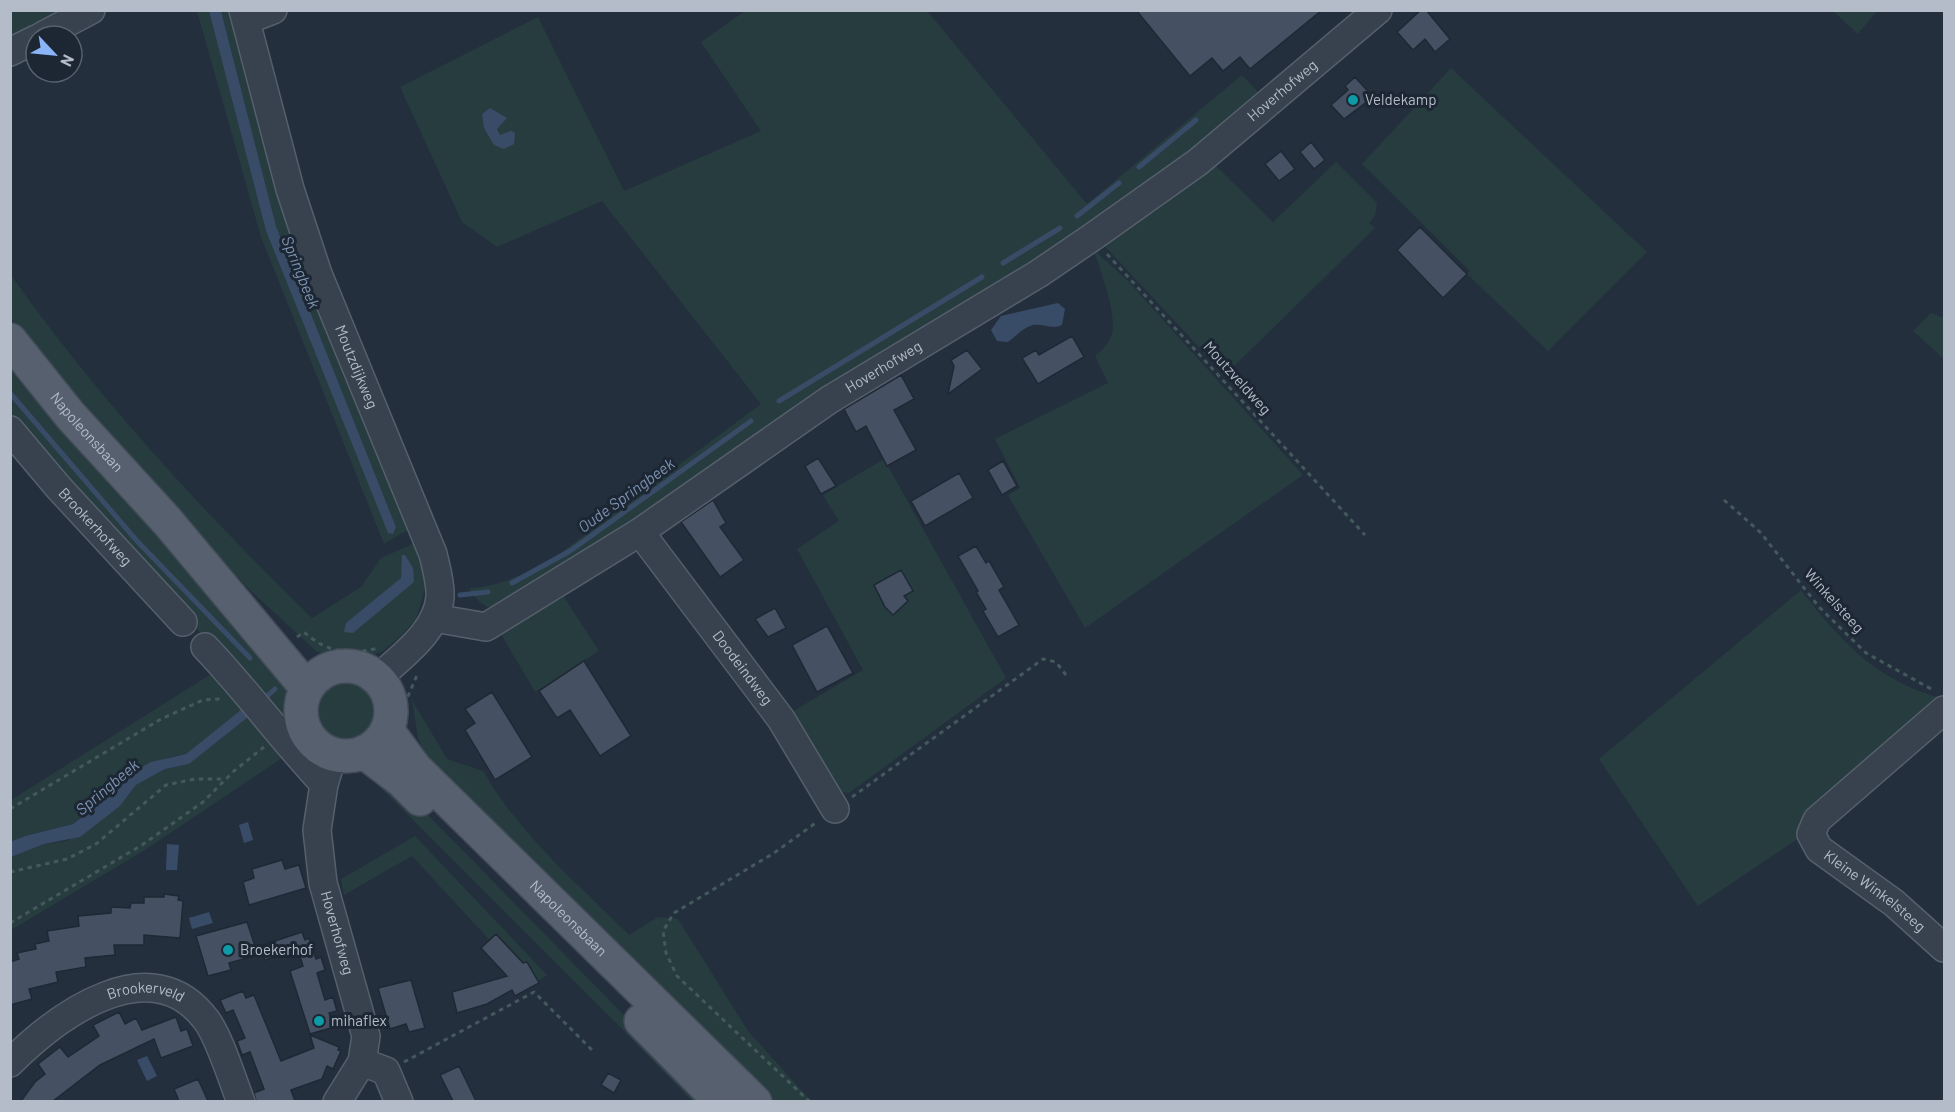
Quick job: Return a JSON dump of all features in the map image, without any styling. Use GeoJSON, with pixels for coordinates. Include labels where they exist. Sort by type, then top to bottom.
{"type":"FeatureCollection","features":[{"type":"Feature","properties":{"kind":"main road","name":"Napoleonsbaan"},"geometry":{"type":"LineString","coordinates":[[10,340],[70,416],[316,678]]}},
{"type":"Feature","properties":{"kind":"main road","name":"Napoleonsbaan"},"geometry":{"type":"LineString","coordinates":[[167,521],[293,641],[316,678]]}},
{"type":"Feature","properties":{"kind":"main road"},"geometry":{"type":"LineString","coordinates":[[379,663],[391,703],[391,717],[352,755],[320,749],[310,740],[303,727],[300,714],[316,678],[339,665],[367,670],[379,663]]}},
{"type":"Feature","properties":{"kind":"main road","name":"Napoleonsbaan"},"geometry":{"type":"LineString","coordinates":[[352,755],[402,781],[721,1101]]}},
{"type":"Feature","properties":{"kind":"main road","name":"Napoleonsbaan"},"geometry":{"type":"LineString","coordinates":[[352,755],[415,768],[755,1101]]}},
{"type":"Feature","properties":{"kind":"street"},"geometry":{"type":"LineString","coordinates":[[65,24],[91,10]]}},
{"type":"Feature","properties":{"kind":"street"},"geometry":{"type":"LineString","coordinates":[[245,15],[273,10]]}},
{"type":"Feature","properties":{"kind":"street","name":"Hoverhofweg"},"geometry":{"type":"LineString","coordinates":[[434,618],[486,627],[640,532],[829,400],[1038,274],[1091,238],[1198,162],[1378,10]]}},
{"type":"Feature","properties":{"kind":"street","name":"Moutzdijkweg"},"geometry":{"type":"LineString","coordinates":[[245,15],[290,189],[318,274],[434,554],[440,596],[434,618]]}},
{"type":"Feature","properties":{"kind":"street"},"geometry":{"type":"LineString","coordinates":[[10,52],[24,45]]}},
{"type":"Feature","properties":{"kind":"street","name":"Brookerhofweg"},"geometry":{"type":"LineString","coordinates":[[10,430],[58,488],[183,622]]}},
{"type":"Feature","properties":{"kind":"street","name":"Doodeindweg"},"geometry":{"type":"LineString","coordinates":[[640,532],[781,719],[835,809]]}},
{"type":"Feature","properties":{"kind":"street"},"geometry":{"type":"LineString","coordinates":[[379,663],[418,641],[434,618]]}},
{"type":"Feature","properties":{"kind":"street"},"geometry":{"type":"LineString","coordinates":[[205,647],[244,688],[279,736],[352,755]]}},
{"type":"Feature","properties":{"kind":"street","name":"Kleine Winkelsteeg"},"geometry":{"type":"LineString","coordinates":[[1940,700],[1817,820],[1811,834],[1820,849],[1894,903],[1944,948]]}},
{"type":"Feature","properties":{"kind":"street","name":"Hoverhofweg"},"geometry":{"type":"LineString","coordinates":[[337,1101],[374,1067],[323,883],[317,830],[352,755]]}},
{"type":"Feature","properties":{"kind":"street","name":"Brookerveld"},"geometry":{"type":"LineString","coordinates":[[10,1063],[51,1027],[105,994],[140,986],[169,991],[189,1002],[207,1021],[241,1101]]}},
{"type":"Feature","properties":{"kind":"street"},"geometry":{"type":"LineString","coordinates":[[374,1067],[399,1101]]}},
{"type":"Feature","properties":{"kind":"path","name":"Moutzveldweg"},"geometry":{"type":"LineString","coordinates":[[1091,238],[1365,535]]}},
{"type":"Feature","properties":{"kind":"path","name":"Winkelsteeg"},"geometry":{"type":"LineString","coordinates":[[1724,500],[1761,532],[1819,608],[1866,653],[1940,700]]}},
{"type":"Feature","properties":{"kind":"path"},"geometry":{"type":"LineString","coordinates":[[293,641],[304,632],[328,650],[365,651],[379,663]]}},
{"type":"Feature","properties":{"kind":"path"},"geometry":{"type":"LineString","coordinates":[[810,1101],[677,976],[666,953],[663,932],[674,914],[774,853],[1043,659],[1056,662],[1066,675]]}},
{"type":"Feature","properties":{"kind":"path"},"geometry":{"type":"LineString","coordinates":[[10,809],[161,719],[203,700],[232,698],[244,688]]}},
{"type":"Feature","properties":{"kind":"path"},"geometry":{"type":"LineString","coordinates":[[10,923],[142,845],[203,802],[225,779],[279,736]]}},
{"type":"Feature","properties":{"kind":"path"},"geometry":{"type":"LineString","coordinates":[[10,872],[67,859],[96,844],[166,785],[195,779],[225,779]]}},
{"type":"Feature","properties":{"kind":"path"},"geometry":{"type":"LineString","coordinates":[[374,1067],[534,992],[593,1051]]}},
{"type":"Feature","properties":{"kind":"green space"},"geometry":{"type":"Polygon","coordinates":[[[10,11],[76,11],[53,24],[24,24],[24,40],[11,47],[10,11]]]}},
{"type":"Feature","properties":{"kind":"green space"},"geometry":{"type":"Polygon","coordinates":[[[197,11],[209,11],[266,231],[388,532],[393,534],[396,527],[276,226],[221,11],[234,11],[411,528],[384,544],[261,237],[197,11]]]}},
{"type":"Feature","properties":{"kind":"green space"},"geometry":{"type":"Polygon","coordinates":[[[745,11],[927,11],[1087,204],[1242,75],[1262,96],[1142,189],[1065,243],[500,610],[489,607],[478,600],[469,588],[491,585],[522,575],[551,560],[761,404],[602,201],[497,247],[462,222],[400,87],[538,17],[624,191],[761,131],[701,42],[745,11]]]}},
{"type":"Feature","properties":{"kind":"green space"},"geometry":{"type":"Polygon","coordinates":[[[1833,11],[1877,11],[1858,34],[1833,11]]]}},
{"type":"Feature","properties":{"kind":"green space"},"geometry":{"type":"Polygon","coordinates":[[[1451,68],[1647,252],[1548,351],[1467,274],[1470,271],[1362,164],[1451,68]]]}},
{"type":"Feature","properties":{"kind":"green space"},"geometry":{"type":"Polygon","coordinates":[[[1210,160],[1273,222],[1336,162],[1377,203],[1375,216],[1369,223],[1375,228],[1225,375],[1100,241],[1210,160]]]}},
{"type":"Feature","properties":{"kind":"green space"},"geometry":{"type":"Polygon","coordinates":[[[1094,250],[1128,281],[1303,475],[1085,628],[1008,495],[1020,488],[995,439],[1108,383],[1095,356],[1111,337],[1112,315],[1094,250]]]}},
{"type":"Feature","properties":{"kind":"green space"},"geometry":{"type":"Polygon","coordinates":[[[10,274],[79,366],[116,410],[192,496],[312,618],[361,587],[381,558],[415,543],[428,578],[416,619],[403,634],[383,651],[368,657],[333,656],[316,651],[252,592],[182,520],[22,335],[11,318],[10,274]]]}},
{"type":"Feature","properties":{"kind":"green space"},"geometry":{"type":"Polygon","coordinates":[[[1931,313],[1944,318],[1944,359],[1913,331],[1931,313]]]}},
{"type":"Feature","properties":{"kind":"green space"},"geometry":{"type":"Polygon","coordinates":[[[10,350],[290,680],[293,721],[307,757],[280,719],[102,527],[11,418],[10,350]]]}},
{"type":"Feature","properties":{"kind":"green space"},"geometry":{"type":"Polygon","coordinates":[[[884,459],[1006,678],[849,793],[832,791],[785,716],[863,670],[797,549],[839,521],[823,495],[884,459]]]}},
{"type":"Feature","properties":{"kind":"green space"},"geometry":{"type":"Polygon","coordinates":[[[1801,590],[1846,643],[1880,671],[1921,692],[1944,699],[1805,834],[1698,906],[1599,759],[1801,590]]]}},
{"type":"Feature","properties":{"kind":"green space"},"geometry":{"type":"Polygon","coordinates":[[[564,597],[599,651],[535,692],[500,632],[564,597]]]}},
{"type":"Feature","properties":{"kind":"green space"},"geometry":{"type":"Polygon","coordinates":[[[216,671],[267,729],[282,758],[145,850],[11,930],[11,857],[44,844],[67,841],[120,806],[136,785],[165,769],[189,764],[242,709],[186,754],[169,757],[115,782],[97,806],[73,824],[25,836],[11,842],[11,800],[216,671]]]}},
{"type":"Feature","properties":{"kind":"green space"},"geometry":{"type":"Polygon","coordinates":[[[347,680],[369,689],[378,711],[369,733],[347,742],[325,733],[316,711],[325,689],[347,680]]]}},
{"type":"Feature","properties":{"kind":"green space"},"geometry":{"type":"Polygon","coordinates":[[[412,700],[447,759],[483,771],[514,816],[532,837],[629,935],[658,917],[678,919],[748,1031],[811,1101],[766,1101],[429,761],[418,738],[412,700]]]}},
{"type":"Feature","properties":{"kind":"green space"},"geometry":{"type":"Polygon","coordinates":[[[387,773],[708,1101],[692,1101],[371,778],[387,773]]]}},
{"type":"Feature","properties":{"kind":"green space"},"geometry":{"type":"Polygon","coordinates":[[[415,836],[547,975],[531,985],[412,856],[344,895],[341,879],[415,836]]]}},
{"type":"Feature","properties":{"kind":"water"},"geometry":{"type":"Polygon","coordinates":[[[209,11],[221,11],[276,226],[396,527],[393,534],[388,533],[266,231],[209,11]]]}},
{"type":"Feature","properties":{"kind":"water"},"geometry":{"type":"Polygon","coordinates":[[[490,108],[507,118],[497,129],[500,135],[511,131],[515,133],[514,144],[504,149],[494,145],[484,128],[482,114],[490,108]]]}},
{"type":"Feature","properties":{"kind":"water"},"geometry":{"type":"Polygon","coordinates":[[[1058,303],[1065,309],[1062,325],[1054,327],[1033,325],[1008,342],[997,341],[991,330],[1001,316],[1058,303]]]}},
{"type":"Feature","properties":{"kind":"water"},"geometry":{"type":"Polygon","coordinates":[[[402,555],[405,555],[413,568],[414,582],[353,633],[344,632],[346,623],[401,578],[402,555]]]}},
{"type":"Feature","properties":{"kind":"water"},"geometry":{"type":"Polygon","coordinates":[[[242,709],[248,717],[189,764],[165,769],[136,785],[120,806],[80,837],[44,844],[11,857],[10,842],[73,824],[97,806],[115,782],[151,762],[186,754],[242,709]]]}},
{"type":"Feature","properties":{"kind":"water"},"geometry":{"type":"Polygon","coordinates":[[[248,822],[253,840],[244,843],[239,825],[248,822]]]}},
{"type":"Feature","properties":{"kind":"water"},"geometry":{"type":"Polygon","coordinates":[[[167,844],[179,845],[177,870],[166,870],[167,844]]]}},
{"type":"Feature","properties":{"kind":"water"},"geometry":{"type":"Polygon","coordinates":[[[209,912],[213,923],[192,929],[189,918],[209,912]]]}},
{"type":"Feature","properties":{"kind":"water"},"geometry":{"type":"Polygon","coordinates":[[[147,1056],[157,1076],[147,1081],[137,1060],[147,1056]]]}},
{"type":"Feature","properties":{"kind":"building"},"geometry":{"type":"Polygon","coordinates":[[[1136,10],[1322,10],[1250,69],[1240,57],[1223,71],[1212,58],[1190,76],[1136,10]]]}},
{"type":"Feature","properties":{"kind":"building"},"geometry":{"type":"Polygon","coordinates":[[[1421,10],[1426,10],[1450,39],[1435,52],[1425,39],[1413,50],[1397,32],[1421,10]]]}},
{"type":"Feature","properties":{"kind":"building","name":"Veldekamp"},"geometry":{"type":"Polygon","coordinates":[[[1355,77],[1373,97],[1344,119],[1331,105],[1348,90],[1345,86],[1355,77]]]}},
{"type":"Feature","properties":{"kind":"building"},"geometry":{"type":"Polygon","coordinates":[[[1311,142],[1325,160],[1314,169],[1300,152],[1311,142]]]}},
{"type":"Feature","properties":{"kind":"building"},"geometry":{"type":"Polygon","coordinates":[[[1281,151],[1295,169],[1279,181],[1265,164],[1281,151]]]}},
{"type":"Feature","properties":{"kind":"building"},"geometry":{"type":"Polygon","coordinates":[[[1420,227],[1467,274],[1443,298],[1397,250],[1420,227]]]}},
{"type":"Feature","properties":{"kind":"building"},"geometry":{"type":"Polygon","coordinates":[[[1072,336],[1084,357],[1038,384],[1022,358],[1036,350],[1039,355],[1072,336]]]}},
{"type":"Feature","properties":{"kind":"building"},"geometry":{"type":"Polygon","coordinates":[[[967,350],[982,369],[948,394],[954,366],[951,360],[967,350]]]}},
{"type":"Feature","properties":{"kind":"building"},"geometry":{"type":"Polygon","coordinates":[[[901,375],[914,399],[894,410],[916,450],[887,466],[866,426],[856,432],[844,409],[901,375]]]}},
{"type":"Feature","properties":{"kind":"building"},"geometry":{"type":"Polygon","coordinates":[[[818,458],[836,486],[821,494],[805,466],[818,458]]]}},
{"type":"Feature","properties":{"kind":"building"},"geometry":{"type":"Polygon","coordinates":[[[1003,461],[1017,486],[1002,495],[988,470],[1003,461]]]}},
{"type":"Feature","properties":{"kind":"building"},"geometry":{"type":"Polygon","coordinates":[[[959,473],[973,498],[925,526],[911,501],[959,473]]]}},
{"type":"Feature","properties":{"kind":"building"},"geometry":{"type":"Polygon","coordinates":[[[713,500],[726,523],[720,527],[744,560],[720,577],[681,522],[713,500]]]}},
{"type":"Feature","properties":{"kind":"building"},"geometry":{"type":"Polygon","coordinates":[[[976,546],[986,563],[989,561],[1004,587],[999,590],[1019,625],[998,637],[983,611],[986,609],[976,592],[978,591],[958,556],[976,546]]]}},
{"type":"Feature","properties":{"kind":"building"},"geometry":{"type":"Polygon","coordinates":[[[901,570],[913,591],[904,596],[908,601],[893,615],[885,607],[874,585],[901,570]]]}},
{"type":"Feature","properties":{"kind":"building"},"geometry":{"type":"Polygon","coordinates":[[[775,608],[786,628],[768,637],[755,619],[775,608]]]}},
{"type":"Feature","properties":{"kind":"building"},"geometry":{"type":"Polygon","coordinates":[[[827,626],[853,673],[817,692],[792,645],[827,626]]]}},
{"type":"Feature","properties":{"kind":"building"},"geometry":{"type":"Polygon","coordinates":[[[584,661],[631,736],[600,756],[570,710],[557,718],[539,691],[584,661]]]}},
{"type":"Feature","properties":{"kind":"building"},"geometry":{"type":"Polygon","coordinates":[[[492,692],[532,757],[495,780],[465,730],[475,723],[465,709],[492,692]]]}},
{"type":"Feature","properties":{"kind":"building"},"geometry":{"type":"Polygon","coordinates":[[[282,860],[285,869],[299,865],[306,888],[249,905],[243,882],[254,878],[252,869],[282,860]]]}},
{"type":"Feature","properties":{"kind":"building"},"geometry":{"type":"Polygon","coordinates":[[[164,894],[179,896],[178,900],[183,901],[180,938],[144,935],[144,945],[114,945],[115,955],[85,958],[86,967],[56,972],[58,982],[29,989],[32,999],[10,1005],[10,962],[19,959],[17,953],[36,949],[35,944],[49,941],[47,931],[79,926],[78,916],[111,913],[111,907],[130,908],[131,903],[144,903],[144,897],[164,897],[164,894]]]}},
{"type":"Feature","properties":{"kind":"building","name":"Broekerhof"},"geometry":{"type":"Polygon","coordinates":[[[247,922],[258,955],[229,963],[231,970],[208,976],[196,936],[247,922]]]}},
{"type":"Feature","properties":{"kind":"building"},"geometry":{"type":"Polygon","coordinates":[[[302,932],[305,940],[309,938],[316,959],[321,957],[325,970],[317,973],[325,1000],[333,997],[337,1011],[329,1013],[334,1027],[310,1034],[290,971],[303,966],[298,950],[265,960],[260,946],[302,932]]]}},
{"type":"Feature","properties":{"kind":"building"},"geometry":{"type":"Polygon","coordinates":[[[496,934],[523,963],[527,962],[539,983],[515,996],[512,990],[487,1004],[457,1013],[452,992],[507,976],[481,948],[496,934]]]}},
{"type":"Feature","properties":{"kind":"building"},"geometry":{"type":"Polygon","coordinates":[[[411,980],[425,1028],[409,1032],[406,1024],[390,1029],[378,988],[411,980]]]}},
{"type":"Feature","properties":{"kind":"building"},"geometry":{"type":"Polygon","coordinates":[[[243,991],[246,998],[254,995],[281,1061],[314,1048],[310,1035],[339,1047],[338,1050],[341,1051],[333,1069],[327,1066],[322,1079],[291,1090],[295,1101],[256,1101],[254,1093],[264,1089],[250,1052],[242,1055],[237,1041],[245,1038],[233,1010],[226,1013],[220,1000],[243,991]]]}},
{"type":"Feature","properties":{"kind":"building"},"geometry":{"type":"Polygon","coordinates":[[[119,1012],[125,1024],[136,1018],[142,1030],[176,1017],[181,1031],[187,1029],[193,1046],[161,1058],[154,1039],[100,1065],[53,1101],[21,1101],[35,1082],[45,1074],[38,1064],[60,1047],[68,1057],[99,1036],[93,1025],[119,1012]]]}},
{"type":"Feature","properties":{"kind":"building"},"geometry":{"type":"Polygon","coordinates":[[[459,1066],[476,1101],[453,1101],[440,1075],[459,1066]]]}},
{"type":"Feature","properties":{"kind":"building"},"geometry":{"type":"Polygon","coordinates":[[[608,1073],[621,1080],[614,1093],[601,1085],[608,1073]]]}},
{"type":"Feature","properties":{"kind":"building"},"geometry":{"type":"Polygon","coordinates":[[[198,1079],[208,1101],[179,1101],[174,1089],[198,1079]]]}},
{"type":"Feature","properties":{"kind":"waterway","name":"Oude Springbeek"},"geometry":{"type":"LineString","coordinates":[[1139,167],[1196,120]]}},
{"type":"Feature","properties":{"kind":"waterway","name":"Oude Springbeek"},"geometry":{"type":"LineString","coordinates":[[1077,216],[1119,183]]}},
{"type":"Feature","properties":{"kind":"waterway","name":"Oude Springbeek"},"geometry":{"type":"LineString","coordinates":[[1003,263],[1060,228]]}},
{"type":"Feature","properties":{"kind":"waterway","name":"Oude Springbeek"},"geometry":{"type":"LineString","coordinates":[[779,401],[982,277]]}},
{"type":"Feature","properties":{"kind":"waterway"},"geometry":{"type":"LineString","coordinates":[[10,393],[137,541],[250,658]]}},
{"type":"Feature","properties":{"kind":"waterway","name":"Oude Springbeek"},"geometry":{"type":"LineString","coordinates":[[512,583],[570,551],[751,421]]}},
{"type":"Feature","properties":{"kind":"waterway","name":"Oude Springbeek"},"geometry":{"type":"LineString","coordinates":[[460,595],[488,592]]}},
{"type":"Feature","properties":{"kind":"waterway","name":"Springbeek"},"geometry":{"type":"LineString","coordinates":[[266,697],[275,689]]}},
{"type":"Feature","properties":{"kind":"place","name":"Veldekamp"},"geometry":{"type":"Point","coordinates":[1353,100]}},
{"type":"Feature","properties":{"kind":"place","name":"Broekerhof"},"geometry":{"type":"Point","coordinates":[228,950]}},
{"type":"Feature","properties":{"kind":"place","name":"mihaflex"},"geometry":{"type":"Point","coordinates":[319,1021]}}]}
